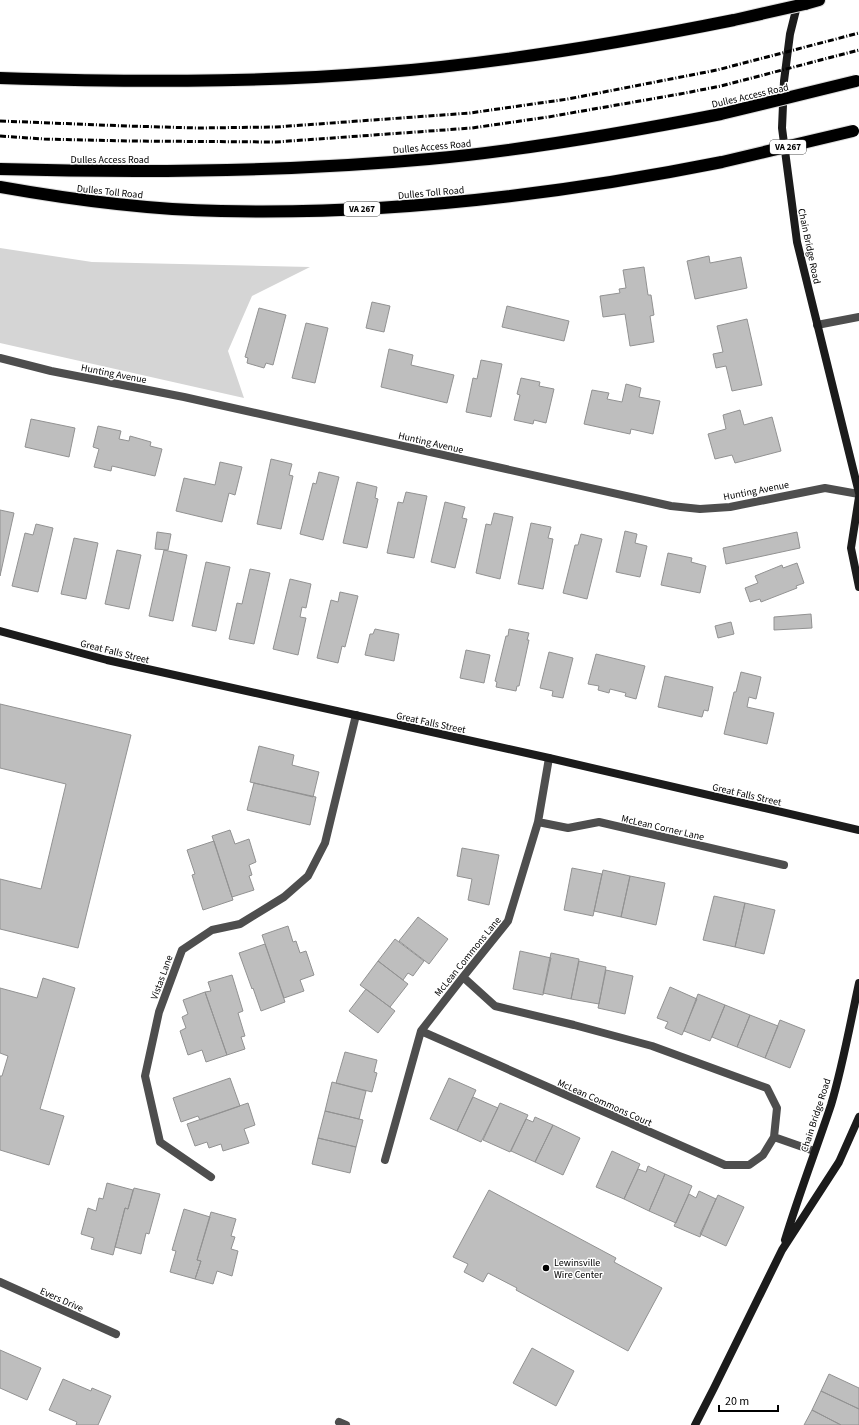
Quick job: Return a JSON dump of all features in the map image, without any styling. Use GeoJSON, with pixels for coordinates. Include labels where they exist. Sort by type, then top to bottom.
{"type":"FeatureCollection","features":[{"type":"Feature","properties":{"kind":"highway"},"geometry":{"type":"LineString","coordinates":[[0,78],[112,82],[201,82],[375,73],[546,54],[642,38],[734,20],[806,1],[819,0]]}},
{"type":"Feature","properties":{"kind":"highway","name":"Dulles Access Road"},"geometry":{"type":"LineString","coordinates":[[0,169],[176,171],[261,170],[346,166],[430,159],[521,149],[626,133],[720,114],[857,81]]}},
{"type":"Feature","properties":{"kind":"highway","name":"Dulles Toll Road"},"geometry":{"type":"LineString","coordinates":[[0,187],[118,205],[220,212],[326,212],[413,206],[525,195],[629,179],[722,162],[856,130]]}},
{"type":"Feature","properties":{"kind":"main road","name":"Chain Bridge Road"},"geometry":{"type":"LineString","coordinates":[[806,1],[790,34],[785,73],[782,128],[797,242],[859,495],[851,548],[859,587]]}},
{"type":"Feature","properties":{"kind":"main road","name":"Great Falls Street"},"geometry":{"type":"LineString","coordinates":[[0,631],[107,660],[550,758],[859,830]]}},
{"type":"Feature","properties":{"kind":"main road","name":"Chain Bridge Road"},"geometry":{"type":"LineString","coordinates":[[782,1250],[796,1204],[831,1104],[859,984]]}},
{"type":"Feature","properties":{"kind":"main road","name":"Chain Bridge Road"},"geometry":{"type":"LineString","coordinates":[[695,1425],[782,1250],[839,1162],[859,1117]]}},
{"type":"Feature","properties":{"kind":"street"},"geometry":{"type":"LineString","coordinates":[[817,325],[859,317]]}},
{"type":"Feature","properties":{"kind":"street","name":"Hunting Avenue"},"geometry":{"type":"LineString","coordinates":[[0,358],[51,371],[184,397],[670,506],[700,509],[730,507],[825,488],[859,495]]}},
{"type":"Feature","properties":{"kind":"street","name":"Vistas Lane"},"geometry":{"type":"LineString","coordinates":[[211,1177],[160,1142],[145,1076],[159,1012],[182,950],[212,930],[240,924],[284,897],[308,876],[325,843],[356,715]]}},
{"type":"Feature","properties":{"kind":"street","name":"McLean Commons Lane"},"geometry":{"type":"LineString","coordinates":[[385,1160],[421,1031],[462,977],[508,921],[538,822],[550,758]]}},
{"type":"Feature","properties":{"kind":"street","name":"McLean Corner Lane"},"geometry":{"type":"LineString","coordinates":[[538,822],[568,828],[599,822],[784,865]]}},
{"type":"Feature","properties":{"kind":"street","name":"McLean Commons Court"},"geometry":{"type":"LineString","coordinates":[[421,1031],[725,1165],[749,1165],[763,1155],[774,1137],[777,1108],[767,1088],[652,1046],[495,1006],[462,977]]}},
{"type":"Feature","properties":{"kind":"street"},"geometry":{"type":"LineString","coordinates":[[774,1137],[814,1151]]}},
{"type":"Feature","properties":{"kind":"street","name":"Evers Drive"},"geometry":{"type":"LineString","coordinates":[[0,1282],[116,1334]]}},
{"type":"Feature","properties":{"kind":"shaded area"},"geometry":{"type":"Polygon","coordinates":[[[0,248],[92,262],[310,267],[252,296],[228,351],[244,398],[0,343],[0,248]]]}},
{"type":"Feature","properties":{"kind":"building"},"geometry":{"type":"Polygon","coordinates":[[[709,256],[710,263],[741,257],[747,288],[695,299],[687,261],[709,256]]]}},
{"type":"Feature","properties":{"kind":"building"},"geometry":{"type":"Polygon","coordinates":[[[644,267],[648,295],[651,295],[654,315],[650,316],[654,342],[630,346],[625,314],[603,317],[600,296],[620,293],[619,289],[626,288],[623,270],[644,267]]]}},
{"type":"Feature","properties":{"kind":"building"},"geometry":{"type":"Polygon","coordinates":[[[372,302],[390,306],[384,332],[366,328],[372,302]]]}},
{"type":"Feature","properties":{"kind":"building"},"geometry":{"type":"Polygon","coordinates":[[[507,306],[569,321],[564,341],[502,327],[507,306]]]}},
{"type":"Feature","properties":{"kind":"building"},"geometry":{"type":"Polygon","coordinates":[[[259,308],[286,315],[273,365],[266,363],[264,368],[247,363],[248,358],[245,357],[259,308]]]}},
{"type":"Feature","properties":{"kind":"building"},"geometry":{"type":"Polygon","coordinates":[[[747,319],[762,385],[732,391],[726,366],[716,368],[713,354],[723,352],[717,326],[747,319]]]}},
{"type":"Feature","properties":{"kind":"building"},"geometry":{"type":"Polygon","coordinates":[[[306,323],[328,328],[315,383],[292,378],[306,323]]]}},
{"type":"Feature","properties":{"kind":"building"},"geometry":{"type":"Polygon","coordinates":[[[389,349],[413,355],[411,365],[454,375],[447,403],[381,387],[389,349]]]}},
{"type":"Feature","properties":{"kind":"building"},"geometry":{"type":"Polygon","coordinates":[[[481,360],[502,364],[491,417],[466,412],[473,378],[477,379],[481,360]]]}},
{"type":"Feature","properties":{"kind":"building"},"geometry":{"type":"Polygon","coordinates":[[[521,378],[540,382],[539,386],[554,389],[546,423],[534,420],[533,424],[514,420],[520,395],[517,394],[521,378]]]}},
{"type":"Feature","properties":{"kind":"building"},"geometry":{"type":"Polygon","coordinates":[[[626,384],[641,388],[639,397],[660,401],[653,434],[631,429],[630,434],[584,424],[592,390],[609,393],[607,399],[622,402],[626,384]]]}},
{"type":"Feature","properties":{"kind":"building"},"geometry":{"type":"Polygon","coordinates":[[[740,410],[744,425],[772,417],[781,451],[735,463],[732,455],[715,459],[708,434],[726,429],[723,415],[740,410]]]}},
{"type":"Feature","properties":{"kind":"building"},"geometry":{"type":"Polygon","coordinates":[[[31,419],[75,428],[69,457],[25,447],[31,419]]]}},
{"type":"Feature","properties":{"kind":"building"},"geometry":{"type":"Polygon","coordinates":[[[98,426],[121,431],[119,439],[129,441],[130,436],[151,442],[150,446],[162,449],[155,476],[112,466],[111,471],[94,467],[99,449],[93,447],[98,426]]]}},
{"type":"Feature","properties":{"kind":"building"},"geometry":{"type":"Polygon","coordinates":[[[271,459],[292,464],[289,475],[293,476],[281,529],[257,524],[271,459]]]}},
{"type":"Feature","properties":{"kind":"building"},"geometry":{"type":"Polygon","coordinates":[[[220,462],[242,467],[235,495],[229,493],[222,522],[176,511],[184,478],[215,485],[220,462]]]}},
{"type":"Feature","properties":{"kind":"building"},"geometry":{"type":"Polygon","coordinates":[[[319,472],[339,477],[323,540],[300,534],[313,483],[316,484],[319,472]]]}},
{"type":"Feature","properties":{"kind":"building"},"geometry":{"type":"Polygon","coordinates":[[[357,482],[377,487],[375,498],[378,499],[367,548],[343,543],[357,482]]]}},
{"type":"Feature","properties":{"kind":"building"},"geometry":{"type":"Polygon","coordinates":[[[406,492],[427,496],[414,558],[387,553],[398,502],[403,503],[406,492]]]}},
{"type":"Feature","properties":{"kind":"building"},"geometry":{"type":"Polygon","coordinates":[[[445,502],[465,507],[462,518],[467,519],[455,568],[431,562],[445,502]]]}},
{"type":"Feature","properties":{"kind":"building"},"geometry":{"type":"Polygon","coordinates":[[[0,510],[14,513],[0,576],[0,510]]]}},
{"type":"Feature","properties":{"kind":"building"},"geometry":{"type":"Polygon","coordinates":[[[494,513],[513,517],[500,579],[476,573],[486,524],[491,525],[494,513]]]}},
{"type":"Feature","properties":{"kind":"building"},"geometry":{"type":"Polygon","coordinates":[[[531,523],[551,527],[548,538],[553,539],[543,589],[518,584],[531,523]]]}},
{"type":"Feature","properties":{"kind":"building"},"geometry":{"type":"Polygon","coordinates":[[[36,524],[53,528],[38,592],[12,586],[25,533],[33,535],[36,524]]]}},
{"type":"Feature","properties":{"kind":"building"},"geometry":{"type":"Polygon","coordinates":[[[625,531],[637,534],[635,543],[647,546],[640,577],[616,572],[625,531]]]}},
{"type":"Feature","properties":{"kind":"building"},"geometry":{"type":"Polygon","coordinates":[[[157,532],[171,534],[168,550],[155,549],[157,532]]]}},
{"type":"Feature","properties":{"kind":"building"},"geometry":{"type":"Polygon","coordinates":[[[797,532],[800,548],[726,564],[723,548],[797,532]]]}},
{"type":"Feature","properties":{"kind":"building"},"geometry":{"type":"Polygon","coordinates":[[[581,534],[602,539],[587,599],[563,593],[575,545],[578,545],[581,534]]]}},
{"type":"Feature","properties":{"kind":"building"},"geometry":{"type":"Polygon","coordinates":[[[74,538],[98,543],[86,599],[61,594],[74,538]]]}},
{"type":"Feature","properties":{"kind":"building"},"geometry":{"type":"Polygon","coordinates":[[[117,550],[141,555],[129,609],[105,604],[117,550]]]}},
{"type":"Feature","properties":{"kind":"building"},"geometry":{"type":"Polygon","coordinates":[[[164,550],[187,555],[173,621],[149,616],[164,550]]]}},
{"type":"Feature","properties":{"kind":"building"},"geometry":{"type":"Polygon","coordinates":[[[668,553],[692,558],[691,562],[706,566],[700,593],[661,585],[668,553]]]}},
{"type":"Feature","properties":{"kind":"building"},"geometry":{"type":"Polygon","coordinates":[[[206,562],[230,567],[216,631],[192,626],[206,562]]]}},
{"type":"Feature","properties":{"kind":"building"},"geometry":{"type":"Polygon","coordinates":[[[797,563],[804,583],[796,586],[797,588],[761,602],[760,599],[750,602],[745,588],[758,583],[755,576],[782,565],[783,568],[797,563]]]}},
{"type":"Feature","properties":{"kind":"building"},"geometry":{"type":"Polygon","coordinates":[[[250,569],[270,573],[254,644],[229,639],[237,603],[242,604],[250,569]]]}},
{"type":"Feature","properties":{"kind":"building"},"geometry":{"type":"Polygon","coordinates":[[[290,579],[311,584],[306,608],[302,607],[300,617],[306,618],[298,655],[273,649],[290,579]]]}},
{"type":"Feature","properties":{"kind":"building"},"geometry":{"type":"Polygon","coordinates":[[[340,592],[358,596],[345,647],[342,646],[338,663],[317,658],[331,600],[338,602],[340,592]]]}},
{"type":"Feature","properties":{"kind":"building"},"geometry":{"type":"Polygon","coordinates":[[[811,614],[812,628],[774,630],[774,617],[811,614]]]}},
{"type":"Feature","properties":{"kind":"building"},"geometry":{"type":"Polygon","coordinates":[[[731,622],[734,634],[718,638],[715,626],[731,622]]]}},
{"type":"Feature","properties":{"kind":"building"},"geometry":{"type":"Polygon","coordinates":[[[375,629],[399,634],[394,661],[365,655],[370,634],[373,634],[375,629]]]}},
{"type":"Feature","properties":{"kind":"building"},"geometry":{"type":"Polygon","coordinates":[[[509,629],[529,633],[527,640],[529,640],[519,686],[517,686],[516,691],[496,687],[497,682],[495,681],[509,629]]]}},
{"type":"Feature","properties":{"kind":"building"},"geometry":{"type":"Polygon","coordinates":[[[466,650],[490,655],[484,683],[460,678],[466,650]]]}},
{"type":"Feature","properties":{"kind":"building"},"geometry":{"type":"Polygon","coordinates":[[[549,652],[573,658],[563,698],[552,696],[553,691],[540,688],[549,652]]]}},
{"type":"Feature","properties":{"kind":"building"},"geometry":{"type":"Polygon","coordinates":[[[596,654],[645,666],[636,699],[625,696],[626,693],[610,689],[609,693],[598,690],[599,686],[588,684],[596,654]]]}},
{"type":"Feature","properties":{"kind":"building"},"geometry":{"type":"Polygon","coordinates":[[[741,672],[761,677],[756,699],[749,697],[747,707],[774,713],[767,744],[724,734],[734,692],[736,692],[741,672]]]}},
{"type":"Feature","properties":{"kind":"building"},"geometry":{"type":"Polygon","coordinates":[[[665,676],[713,687],[708,711],[704,710],[702,717],[658,707],[665,676]]]}},
{"type":"Feature","properties":{"kind":"building"},"geometry":{"type":"Polygon","coordinates":[[[0,704],[131,735],[78,948],[0,929],[0,879],[41,889],[66,784],[0,768],[0,704]]]}},
{"type":"Feature","properties":{"kind":"building"},"geometry":{"type":"Polygon","coordinates":[[[259,746],[294,755],[292,765],[319,772],[313,797],[250,782],[259,746]]]}},
{"type":"Feature","properties":{"kind":"building"},"geometry":{"type":"Polygon","coordinates":[[[254,783],[316,797],[310,825],[247,810],[254,783]]]}},
{"type":"Feature","properties":{"kind":"building"},"geometry":{"type":"Polygon","coordinates":[[[230,830],[235,844],[249,839],[256,862],[249,865],[252,875],[249,876],[254,890],[232,897],[212,836],[230,830]]]}},
{"type":"Feature","properties":{"kind":"building"},"geometry":{"type":"Polygon","coordinates":[[[214,841],[233,900],[203,910],[192,875],[195,874],[187,850],[214,841]]]}},
{"type":"Feature","properties":{"kind":"building"},"geometry":{"type":"Polygon","coordinates":[[[462,848],[499,855],[489,905],[468,900],[472,879],[457,876],[462,848]]]}},
{"type":"Feature","properties":{"kind":"building"},"geometry":{"type":"Polygon","coordinates":[[[572,868],[602,874],[593,916],[564,910],[572,868]]]}},
{"type":"Feature","properties":{"kind":"building"},"geometry":{"type":"Polygon","coordinates":[[[603,870],[630,876],[621,917],[594,911],[603,870]]]}},
{"type":"Feature","properties":{"kind":"building"},"geometry":{"type":"Polygon","coordinates":[[[630,876],[665,883],[656,925],[621,917],[630,876]]]}},
{"type":"Feature","properties":{"kind":"building"},"geometry":{"type":"Polygon","coordinates":[[[714,896],[745,903],[735,947],[703,940],[714,896]]]}},
{"type":"Feature","properties":{"kind":"building"},"geometry":{"type":"Polygon","coordinates":[[[745,903],[775,910],[764,954],[735,947],[745,903]]]}},
{"type":"Feature","properties":{"kind":"building"},"geometry":{"type":"Polygon","coordinates":[[[418,917],[448,939],[429,964],[399,941],[418,917]]]}},
{"type":"Feature","properties":{"kind":"building"},"geometry":{"type":"Polygon","coordinates":[[[288,926],[293,942],[296,941],[300,953],[306,951],[314,975],[300,980],[304,991],[284,998],[262,935],[288,926]]]}},
{"type":"Feature","properties":{"kind":"building"},"geometry":{"type":"Polygon","coordinates":[[[395,939],[424,961],[413,976],[408,973],[403,980],[378,961],[395,939]]]}},
{"type":"Feature","properties":{"kind":"building"},"geometry":{"type":"Polygon","coordinates":[[[265,944],[285,1002],[261,1011],[239,953],[265,944]]]}},
{"type":"Feature","properties":{"kind":"building"},"geometry":{"type":"Polygon","coordinates":[[[520,951],[551,958],[543,995],[513,989],[520,951]]]}},
{"type":"Feature","properties":{"kind":"building"},"geometry":{"type":"Polygon","coordinates":[[[551,953],[579,959],[571,999],[543,993],[551,953]]]}},
{"type":"Feature","properties":{"kind":"building"},"geometry":{"type":"Polygon","coordinates":[[[378,961],[408,984],[390,1007],[360,985],[378,961]]]}},
{"type":"Feature","properties":{"kind":"building"},"geometry":{"type":"Polygon","coordinates":[[[579,961],[606,967],[599,1004],[571,999],[579,961]]]}},
{"type":"Feature","properties":{"kind":"building"},"geometry":{"type":"Polygon","coordinates":[[[606,970],[633,976],[625,1014],[598,1008],[606,970]]]}},
{"type":"Feature","properties":{"kind":"building"},"geometry":{"type":"Polygon","coordinates":[[[232,975],[243,1011],[238,1013],[245,1036],[241,1037],[245,1049],[227,1055],[205,992],[211,991],[208,982],[232,975]]]}},
{"type":"Feature","properties":{"kind":"building"},"geometry":{"type":"Polygon","coordinates":[[[43,978],[75,988],[40,1109],[64,1116],[49,1165],[0,1150],[0,1076],[2,1076],[8,1056],[0,1053],[0,988],[37,998],[43,978]]]}},
{"type":"Feature","properties":{"kind":"building"},"geometry":{"type":"Polygon","coordinates":[[[670,987],[697,999],[682,1035],[665,1028],[668,1022],[657,1018],[670,987]]]}},
{"type":"Feature","properties":{"kind":"building"},"geometry":{"type":"Polygon","coordinates":[[[366,989],[395,1011],[378,1033],[349,1011],[366,989]]]}},
{"type":"Feature","properties":{"kind":"building"},"geometry":{"type":"Polygon","coordinates":[[[205,992],[227,1055],[206,1062],[202,1050],[188,1055],[180,1031],[186,1028],[182,1017],[188,1014],[183,1000],[205,992]]]}},
{"type":"Feature","properties":{"kind":"building"},"geometry":{"type":"Polygon","coordinates":[[[698,994],[725,1005],[710,1041],[684,1031],[698,994]]]}},
{"type":"Feature","properties":{"kind":"building"},"geometry":{"type":"Polygon","coordinates":[[[725,1005],[750,1015],[737,1047],[712,1037],[725,1005]]]}},
{"type":"Feature","properties":{"kind":"building"},"geometry":{"type":"Polygon","coordinates":[[[750,1015],[778,1026],[765,1058],[737,1047],[750,1015]]]}},
{"type":"Feature","properties":{"kind":"building"},"geometry":{"type":"Polygon","coordinates":[[[780,1020],[805,1030],[790,1068],[765,1058],[780,1020]]]}},
{"type":"Feature","properties":{"kind":"building"},"geometry":{"type":"Polygon","coordinates":[[[345,1052],[377,1060],[374,1072],[377,1073],[372,1092],[336,1083],[345,1052]]]}},
{"type":"Feature","properties":{"kind":"building"},"geometry":{"type":"Polygon","coordinates":[[[230,1078],[240,1106],[200,1120],[198,1116],[181,1122],[173,1098],[230,1078]]]}},
{"type":"Feature","properties":{"kind":"building"},"geometry":{"type":"Polygon","coordinates":[[[449,1078],[476,1090],[457,1131],[430,1119],[449,1078]]]}},
{"type":"Feature","properties":{"kind":"building"},"geometry":{"type":"Polygon","coordinates":[[[332,1082],[366,1091],[359,1119],[325,1111],[332,1082]]]}},
{"type":"Feature","properties":{"kind":"building"},"geometry":{"type":"Polygon","coordinates":[[[473,1097],[498,1108],[481,1142],[457,1131],[473,1097]]]}},
{"type":"Feature","properties":{"kind":"building"},"geometry":{"type":"Polygon","coordinates":[[[248,1103],[255,1125],[244,1129],[249,1143],[223,1151],[221,1144],[209,1148],[207,1142],[195,1146],[187,1124],[248,1103]]]}},
{"type":"Feature","properties":{"kind":"building"},"geometry":{"type":"Polygon","coordinates":[[[500,1103],[528,1115],[510,1152],[483,1140],[500,1103]]]}},
{"type":"Feature","properties":{"kind":"building"},"geometry":{"type":"Polygon","coordinates":[[[325,1111],[363,1120],[356,1147],[318,1138],[325,1111]]]}},
{"type":"Feature","properties":{"kind":"building"},"geometry":{"type":"Polygon","coordinates":[[[535,1117],[553,1125],[535,1162],[511,1151],[526,1119],[533,1122],[535,1117]]]}},
{"type":"Feature","properties":{"kind":"building"},"geometry":{"type":"Polygon","coordinates":[[[553,1125],[580,1138],[563,1175],[535,1162],[553,1125]]]}},
{"type":"Feature","properties":{"kind":"building"},"geometry":{"type":"Polygon","coordinates":[[[318,1138],[356,1147],[350,1173],[312,1164],[318,1138]]]}},
{"type":"Feature","properties":{"kind":"building"},"geometry":{"type":"Polygon","coordinates":[[[612,1151],[640,1164],[624,1199],[596,1187],[612,1151]]]}},
{"type":"Feature","properties":{"kind":"building"},"geometry":{"type":"Polygon","coordinates":[[[648,1166],[665,1174],[649,1211],[624,1199],[638,1169],[646,1172],[648,1166]]]}},
{"type":"Feature","properties":{"kind":"building"},"geometry":{"type":"Polygon","coordinates":[[[665,1174],[692,1186],[676,1223],[649,1211],[665,1174]]]}},
{"type":"Feature","properties":{"kind":"building"},"geometry":{"type":"Polygon","coordinates":[[[107,1183],[133,1190],[128,1209],[125,1208],[113,1255],[91,1249],[94,1238],[81,1234],[88,1208],[96,1211],[99,1198],[103,1199],[107,1183]]]}},
{"type":"Feature","properties":{"kind":"building"},"geometry":{"type":"Polygon","coordinates":[[[134,1188],[160,1194],[149,1234],[146,1233],[141,1254],[115,1247],[125,1208],[128,1209],[134,1188]]]}},
{"type":"Feature","properties":{"kind":"building","name":"Lewinsville Wire Center"},"geometry":{"type":"Polygon","coordinates":[[[489,1190],[616,1258],[614,1262],[662,1288],[628,1351],[516,1290],[517,1288],[488,1273],[483,1282],[464,1272],[468,1264],[453,1257],[489,1190]]]}},
{"type":"Feature","properties":{"kind":"building"},"geometry":{"type":"Polygon","coordinates":[[[699,1191],[716,1199],[700,1237],[674,1226],[689,1194],[696,1198],[699,1191]]]}},
{"type":"Feature","properties":{"kind":"building"},"geometry":{"type":"Polygon","coordinates":[[[718,1195],[744,1207],[726,1246],[700,1234],[718,1195]]]}},
{"type":"Feature","properties":{"kind":"building"},"geometry":{"type":"Polygon","coordinates":[[[184,1209],[210,1217],[197,1260],[201,1261],[195,1279],[170,1272],[176,1251],[172,1250],[184,1209]]]}},
{"type":"Feature","properties":{"kind":"building"},"geometry":{"type":"Polygon","coordinates":[[[211,1212],[236,1219],[231,1236],[235,1237],[231,1249],[238,1251],[232,1276],[217,1271],[213,1284],[195,1279],[201,1261],[197,1260],[211,1212]]]}},
{"type":"Feature","properties":{"kind":"building"},"geometry":{"type":"Polygon","coordinates":[[[532,1348],[574,1371],[556,1406],[513,1383],[532,1348]]]}},
{"type":"Feature","properties":{"kind":"building"},"geometry":{"type":"Polygon","coordinates":[[[0,1350],[41,1368],[27,1400],[0,1388],[0,1350]]]}},
{"type":"Feature","properties":{"kind":"building"},"geometry":{"type":"Polygon","coordinates":[[[829,1374],[859,1388],[859,1409],[821,1391],[829,1374]]]}},
{"type":"Feature","properties":{"kind":"building"},"geometry":{"type":"Polygon","coordinates":[[[63,1379],[91,1391],[92,1388],[111,1396],[98,1425],[76,1425],[77,1422],[49,1410],[63,1379]]]}},
{"type":"Feature","properties":{"kind":"building"},"geometry":{"type":"Polygon","coordinates":[[[821,1391],[859,1409],[859,1425],[841,1425],[812,1410],[821,1391]]]}},
{"type":"Feature","properties":{"kind":"building"},"geometry":{"type":"Polygon","coordinates":[[[812,1410],[841,1425],[804,1425],[812,1410]]]}},
{"type":"Feature","properties":{"kind":"railway"},"geometry":{"type":"LineString","coordinates":[[0,121],[198,128],[276,127],[470,113],[568,99],[717,70],[859,33]]}},
{"type":"Feature","properties":{"kind":"railway"},"geometry":{"type":"LineString","coordinates":[[0,136],[44,139],[127,141],[276,142],[472,128],[548,117],[721,86],[859,50]]}},
{"type":"Feature","properties":{"kind":"place","name":"Lewinsville Wire Center"},"geometry":{"type":"Point","coordinates":[546,1268]}}]}
